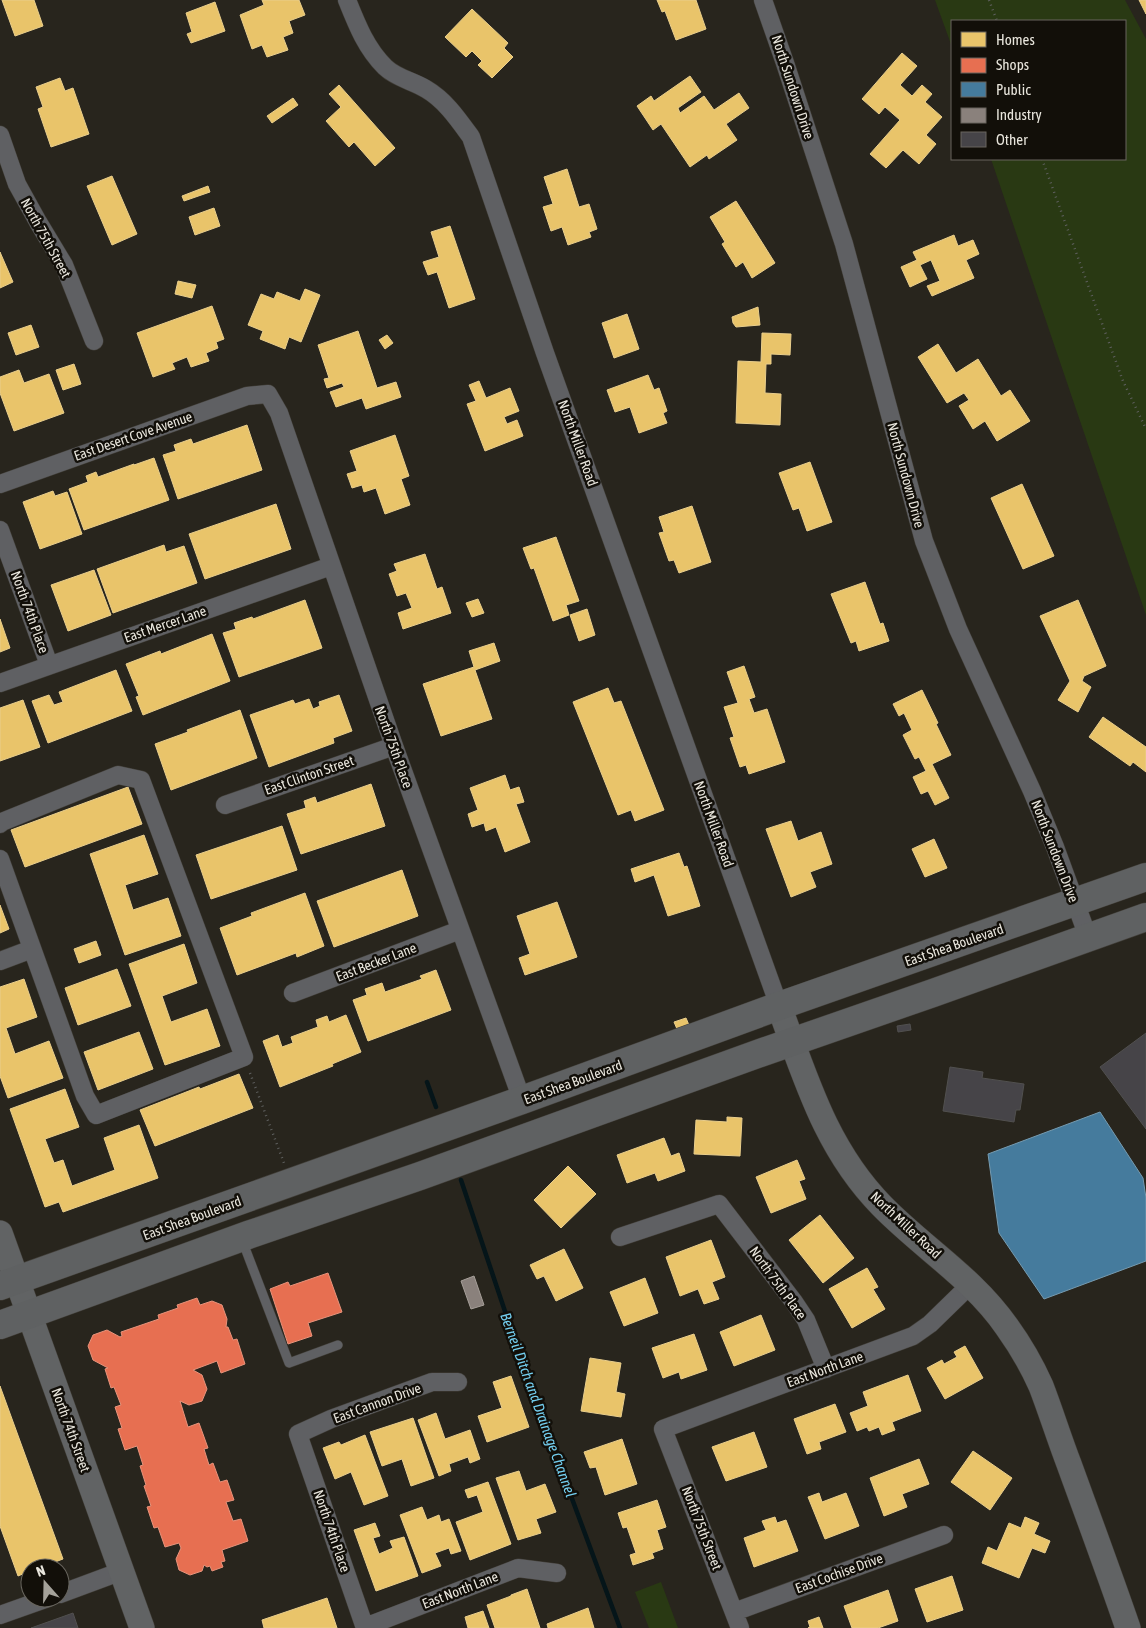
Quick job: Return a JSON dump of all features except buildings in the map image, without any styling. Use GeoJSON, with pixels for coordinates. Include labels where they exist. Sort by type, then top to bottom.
{"type":"FeatureCollection","features":[{"type":"Feature","properties":{"kind":"main road","name":"East Shea Boulevard"},"geometry":{"type":"LineString","coordinates":[[9,1283],[779,1006],[1146,878]]}},
{"type":"Feature","properties":{"kind":"main road"},"geometry":{"type":"LineString","coordinates":[[0,1324],[245,1236],[420,1176],[792,1041],[1146,917]]}},
{"type":"Feature","properties":{"kind":"main road"},"geometry":{"type":"LineString","coordinates":[[236,1202],[245,1236]]}},
{"type":"Feature","properties":{"kind":"street","name":"North Miller Road"},"geometry":{"type":"LineString","coordinates":[[348,0],[356,24],[367,46],[386,68],[407,81],[426,89],[452,110],[470,136],[545,352],[809,1090],[824,1124],[853,1170],[869,1191],[893,1216],[971,1284],[1006,1325],[1018,1343],[1040,1386],[1128,1628]]}},
{"type":"Feature","properties":{"kind":"street","name":"North Sundown Drive"},"geometry":{"type":"LineString","coordinates":[[763,0],[844,244],[924,541],[958,629],[1032,791],[1088,937]]}},
{"type":"Feature","properties":{"kind":"street","name":"North 75th Street"},"geometry":{"type":"LineString","coordinates":[[0,135],[17,184],[64,265],[94,340]]}},
{"type":"Feature","properties":{"kind":"street","name":"East Desert Cove Avenue"},"geometry":{"type":"LineString","coordinates":[[0,484],[247,396],[268,394]]}},
{"type":"Feature","properties":{"kind":"street","name":"North 75th Place"},"geometry":{"type":"LineString","coordinates":[[268,394],[279,413],[394,746],[522,1100]]}},
{"type":"Feature","properties":{"kind":"street","name":"North 74th Place"},"geometry":{"type":"LineString","coordinates":[[0,530],[49,666]]}},
{"type":"Feature","properties":{"kind":"street","name":"East Mercer Lane"},"geometry":{"type":"LineString","coordinates":[[0,683],[331,566]]}},
{"type":"Feature","properties":{"kind":"street","name":"East Clinton Street"},"geometry":{"type":"LineString","coordinates":[[225,805],[394,746]]}},
{"type":"Feature","properties":{"kind":"street"},"geometry":{"type":"LineString","coordinates":[[0,824],[118,775],[141,780],[244,1057],[96,1115],[85,1096],[0,859]]}},
{"type":"Feature","properties":{"kind":"street","name":"East Becker Lane"},"geometry":{"type":"LineString","coordinates":[[293,993],[460,930]]}},
{"type":"Feature","properties":{"kind":"street"},"geometry":{"type":"LineString","coordinates":[[0,961],[32,949]]}},
{"type":"Feature","properties":{"kind":"street","name":"North 75th Place"},"geometry":{"type":"LineString","coordinates":[[620,1237],[719,1204],[806,1320],[826,1369]]}},
{"type":"Feature","properties":{"kind":"street","name":"North 74th Street"},"geometry":{"type":"LineString","coordinates":[[0,1233],[9,1283],[30,1314],[142,1628]]}},
{"type":"Feature","properties":{"kind":"street","name":"East North Lane"},"geometry":{"type":"LineString","coordinates":[[663,1429],[913,1336],[930,1324],[971,1284]]}},
{"type":"Feature","properties":{"kind":"street","name":"East Cannon Drive"},"geometry":{"type":"LineString","coordinates":[[298,1434],[331,1419],[432,1382],[458,1382]]}},
{"type":"Feature","properties":{"kind":"street","name":"North 75th Street"},"geometry":{"type":"LineString","coordinates":[[663,1429],[737,1620]]}},
{"type":"Feature","properties":{"kind":"street","name":"North 74th Place"},"geometry":{"type":"LineString","coordinates":[[298,1434],[365,1627]]}},
{"type":"Feature","properties":{"kind":"street","name":"East Cochise Drive"},"geometry":{"type":"LineString","coordinates":[[737,1620],[944,1535]]}},
{"type":"Feature","properties":{"kind":"street","name":"East North Lane"},"geometry":{"type":"LineString","coordinates":[[365,1627],[518,1568],[557,1574]]}},
{"type":"Feature","properties":{"kind":"street"},"geometry":{"type":"LineString","coordinates":[[70,1590],[122,1571]]}},
{"type":"Feature","properties":{"kind":"street"},"geometry":{"type":"LineString","coordinates":[[0,1615],[20,1608]]}},
{"type":"Feature","properties":{"kind":"lane"},"geometry":{"type":"LineString","coordinates":[[245,1236],[289,1363],[338,1345]]}},
{"type":"Feature","properties":{"kind":"path"},"geometry":{"type":"LineString","coordinates":[[989,0],[997,20]]}},
{"type":"Feature","properties":{"kind":"path"},"geometry":{"type":"LineString","coordinates":[[1042,160],[1122,381],[1146,429]]}},
{"type":"Feature","properties":{"kind":"path"},"geometry":{"type":"LineString","coordinates":[[244,1057],[292,1182]]}},
{"type":"Feature","properties":{"kind":"green space"},"geometry":{"type":"Polygon","coordinates":[[[935,0],[1125,0],[1146,39],[1146,615],[991,160],[1126,160],[1126,20],[951,20],[951,44],[935,0]]]}},
{"type":"Feature","properties":{"kind":"green space"},"geometry":{"type":"Polygon","coordinates":[[[661,1582],[678,1628],[649,1628],[635,1592],[661,1582]]]}},
{"type":"Feature","properties":{"kind":"waterway"},"geometry":{"type":"LineString","coordinates":[[427,1082],[436,1107]]}},
{"type":"Feature","properties":{"kind":"waterway","name":"Berneil Ditch and Drainage Channel"},"geometry":{"type":"LineString","coordinates":[[461,1180],[528,1380],[620,1628]]}}]}
